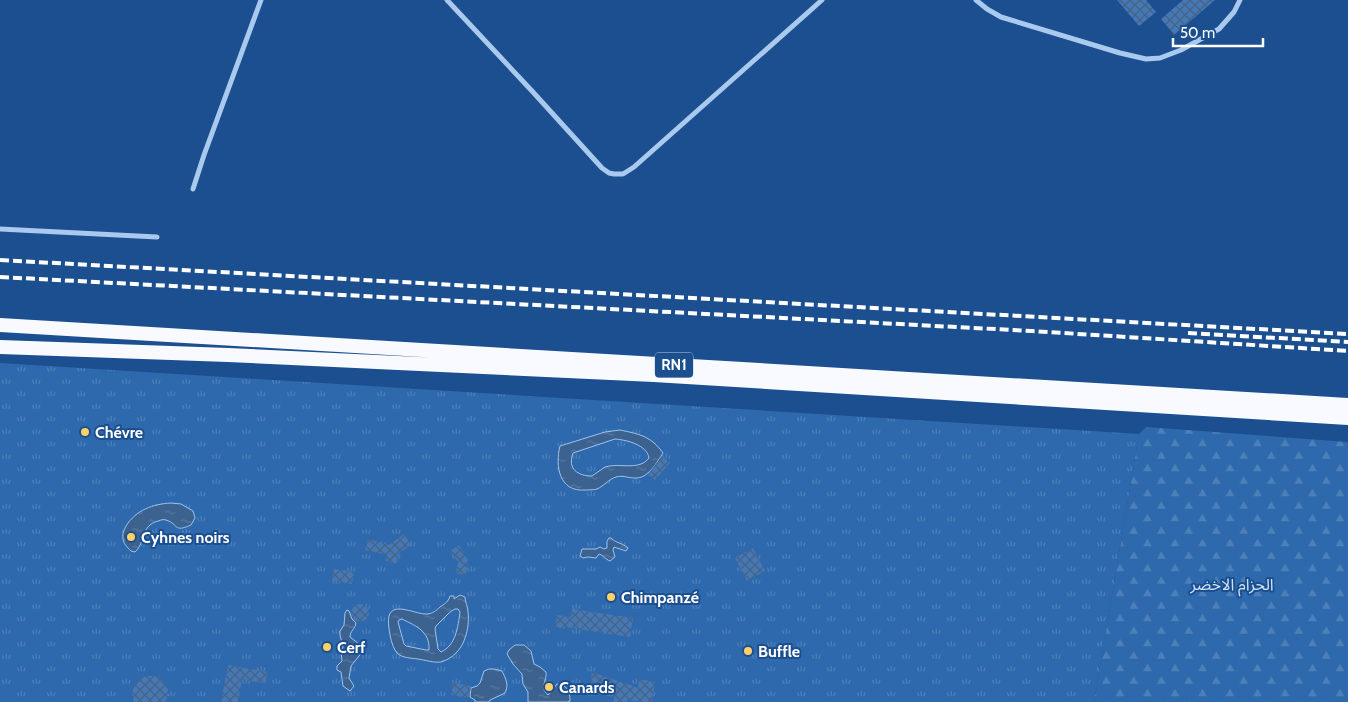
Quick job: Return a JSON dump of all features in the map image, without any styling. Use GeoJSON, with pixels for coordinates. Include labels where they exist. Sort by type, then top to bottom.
{"type":"FeatureCollection","features":[{"type":"Feature","properties":{"kind":"highway","name":"RN1"},"geometry":{"type":"LineString","coordinates":[[0,324],[1348,405]]}},
{"type":"Feature","properties":{"kind":"highway","name":"RN1"},"geometry":{"type":"LineString","coordinates":[[0,347],[654,375],[1348,418]]}},
{"type":"Feature","properties":{"kind":"street"},"geometry":{"type":"LineString","coordinates":[[193,190],[261,0]]}},
{"type":"Feature","properties":{"kind":"street"},"geometry":{"type":"LineString","coordinates":[[447,0],[594,161],[609,173],[614,174],[623,174],[634,167],[822,0]]}},
{"type":"Feature","properties":{"kind":"street"},"geometry":{"type":"LineString","coordinates":[[976,0],[987,10],[1000,17],[1146,59],[1160,58],[1181,50],[1219,29],[1234,12],[1240,0]]}},
{"type":"Feature","properties":{"kind":"street"},"geometry":{"type":"LineString","coordinates":[[0,229],[157,237]]}},
{"type":"Feature","properties":{"kind":"green space"},"geometry":{"type":"Polygon","coordinates":[[[0,363],[1139,434],[1094,702],[0,702],[0,363]]]}},
{"type":"Feature","properties":{"kind":"green space","name":"الحزام الاخضر"},"geometry":{"type":"Polygon","coordinates":[[[1146,427],[1348,442],[1348,702],[1094,702],[1139,434],[1146,427]]]}},
{"type":"Feature","properties":{"kind":"water"},"geometry":{"type":"Polygon","coordinates":[[[620,430],[639,435],[649,439],[663,453],[652,469],[640,478],[616,477],[594,490],[576,490],[569,487],[564,482],[559,469],[560,446],[605,432],[620,430]],[[615,439],[573,453],[571,463],[575,471],[582,475],[592,476],[605,467],[641,464],[649,458],[641,447],[631,442],[615,439]]]}},
{"type":"Feature","properties":{"kind":"water"},"geometry":{"type":"Polygon","coordinates":[[[171,503],[181,504],[193,511],[195,518],[191,525],[179,528],[164,520],[152,523],[146,530],[141,544],[135,552],[131,551],[123,540],[123,534],[130,520],[146,509],[171,503]]]}},
{"type":"Feature","properties":{"kind":"water"},"geometry":{"type":"Polygon","coordinates":[[[609,538],[628,548],[626,551],[614,547],[615,557],[610,561],[599,554],[596,558],[583,558],[580,556],[582,549],[607,548],[609,538]]]}},
{"type":"Feature","properties":{"kind":"water"},"geometry":{"type":"Polygon","coordinates":[[[460,595],[465,597],[468,608],[466,635],[462,646],[456,653],[445,661],[432,662],[401,656],[397,653],[391,641],[389,629],[389,616],[391,612],[400,609],[429,614],[445,603],[450,596],[454,596],[454,599],[460,595]],[[455,609],[435,629],[438,649],[441,652],[450,645],[455,635],[460,612],[458,609],[455,609]],[[402,619],[398,622],[404,644],[429,650],[425,634],[402,619]]]}},
{"type":"Feature","properties":{"kind":"water"},"geometry":{"type":"Polygon","coordinates":[[[347,610],[356,623],[350,637],[359,644],[363,651],[351,666],[349,678],[354,686],[350,691],[343,686],[341,672],[337,670],[337,666],[342,661],[341,652],[343,647],[340,631],[344,625],[347,610]]]}},
{"type":"Feature","properties":{"kind":"water"},"geometry":{"type":"Polygon","coordinates":[[[515,645],[524,645],[531,651],[534,664],[546,672],[545,692],[548,695],[557,684],[563,686],[567,689],[570,701],[528,702],[528,692],[523,684],[522,674],[507,654],[515,645]]]}},
{"type":"Feature","properties":{"kind":"water"},"geometry":{"type":"Polygon","coordinates":[[[489,669],[502,671],[507,685],[505,693],[489,702],[475,702],[470,697],[471,688],[480,683],[484,671],[489,669]]]}},
{"type":"Feature","properties":{"kind":"building"},"geometry":{"type":"Polygon","coordinates":[[[1117,0],[1146,0],[1156,12],[1139,26],[1117,0]]]}},
{"type":"Feature","properties":{"kind":"building"},"geometry":{"type":"Polygon","coordinates":[[[1183,0],[1215,0],[1174,35],[1161,19],[1183,0]]]}},
{"type":"Feature","properties":{"kind":"building"},"geometry":{"type":"Polygon","coordinates":[[[662,456],[670,463],[655,480],[648,474],[662,456]]]}},
{"type":"Feature","properties":{"kind":"building"},"geometry":{"type":"Polygon","coordinates":[[[404,534],[411,545],[399,553],[397,564],[386,561],[387,555],[365,550],[368,539],[389,545],[404,534]]]}},
{"type":"Feature","properties":{"kind":"building"},"geometry":{"type":"Polygon","coordinates":[[[459,545],[468,560],[466,575],[456,573],[458,562],[450,551],[459,545]]]}},
{"type":"Feature","properties":{"kind":"building"},"geometry":{"type":"Polygon","coordinates":[[[753,548],[765,571],[747,581],[735,558],[753,548]]]}},
{"type":"Feature","properties":{"kind":"building"},"geometry":{"type":"Polygon","coordinates":[[[334,569],[354,572],[352,584],[332,581],[334,569]]]}},
{"type":"Feature","properties":{"kind":"building"},"geometry":{"type":"Polygon","coordinates":[[[356,604],[364,604],[369,609],[367,620],[356,622],[351,617],[351,609],[356,604]]]}},
{"type":"Feature","properties":{"kind":"building"},"geometry":{"type":"Polygon","coordinates":[[[572,609],[633,618],[630,637],[555,627],[557,615],[571,617],[572,609]]]}},
{"type":"Feature","properties":{"kind":"building"},"geometry":{"type":"Polygon","coordinates":[[[228,665],[268,672],[265,684],[242,679],[238,702],[221,702],[228,665]]]}},
{"type":"Feature","properties":{"kind":"building"},"geometry":{"type":"Polygon","coordinates":[[[592,672],[638,688],[639,679],[655,682],[652,702],[627,700],[627,702],[613,702],[614,697],[589,693],[592,672]]]}},
{"type":"Feature","properties":{"kind":"building"},"geometry":{"type":"Polygon","coordinates":[[[155,676],[165,684],[168,696],[165,702],[134,702],[132,694],[134,687],[142,677],[155,676]]]}},
{"type":"Feature","properties":{"kind":"building"},"geometry":{"type":"Polygon","coordinates":[[[453,683],[471,686],[469,698],[451,695],[453,683]]]}},
{"type":"Feature","properties":{"kind":"railway"},"geometry":{"type":"LineString","coordinates":[[0,260],[1348,334]]}},
{"type":"Feature","properties":{"kind":"railway"},"geometry":{"type":"LineString","coordinates":[[0,277],[1032,331],[1348,351]]}},
{"type":"Feature","properties":{"kind":"railway"},"geometry":{"type":"LineString","coordinates":[[1188,333],[1348,342]]}},
{"type":"Feature","properties":{"kind":"place","name":"Chévre"},"geometry":{"type":"Point","coordinates":[85,432]}},
{"type":"Feature","properties":{"kind":"place","name":"Cyhnes noirs"},"geometry":{"type":"Point","coordinates":[131,537]}},
{"type":"Feature","properties":{"kind":"place","name":"Chimpanzé"},"geometry":{"type":"Point","coordinates":[611,597]}},
{"type":"Feature","properties":{"kind":"place","name":"Cerf"},"geometry":{"type":"Point","coordinates":[327,647]}},
{"type":"Feature","properties":{"kind":"place","name":"Buffle"},"geometry":{"type":"Point","coordinates":[748,651]}},
{"type":"Feature","properties":{"kind":"place","name":"Canards"},"geometry":{"type":"Point","coordinates":[549,687]}}]}
